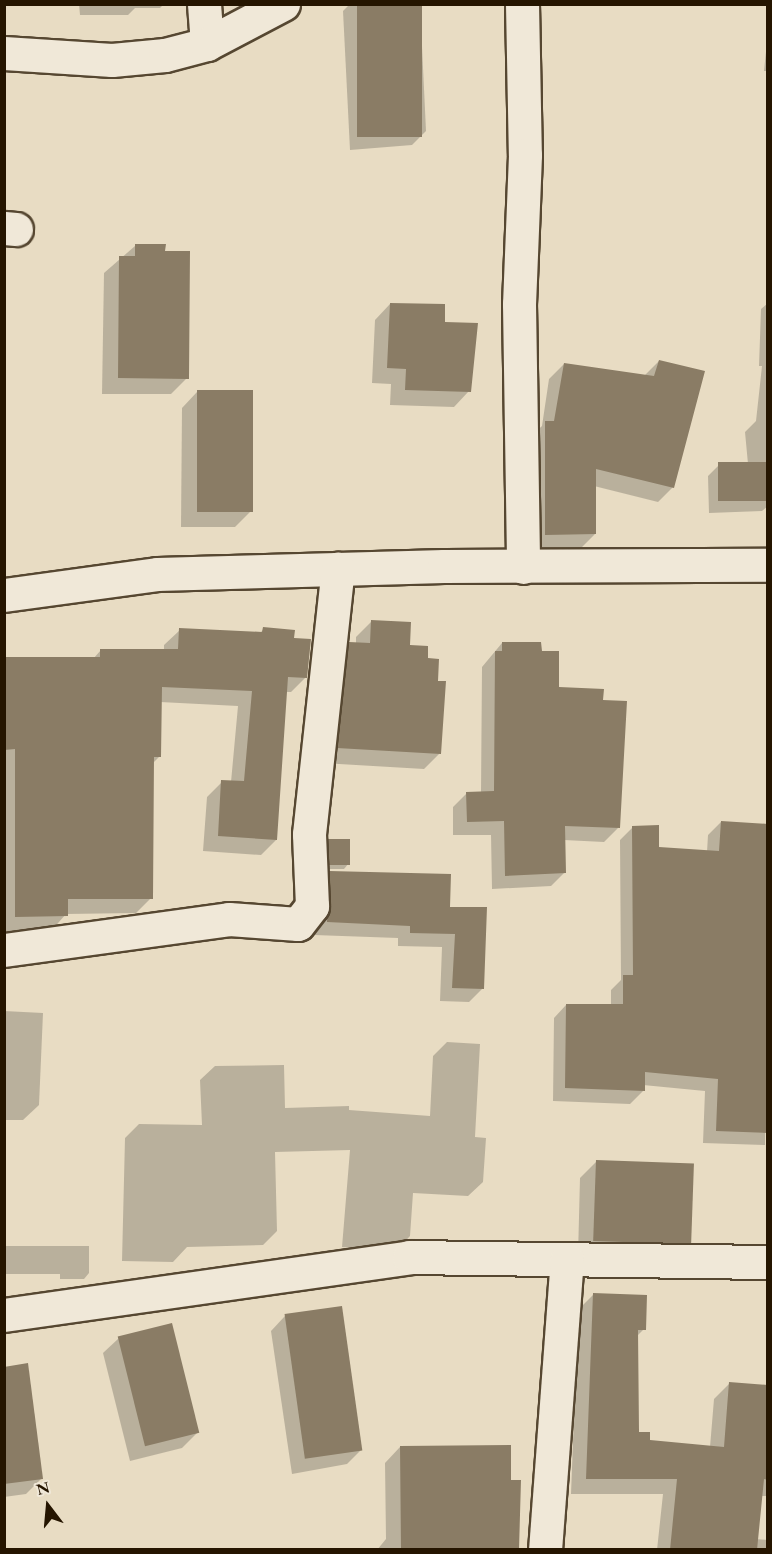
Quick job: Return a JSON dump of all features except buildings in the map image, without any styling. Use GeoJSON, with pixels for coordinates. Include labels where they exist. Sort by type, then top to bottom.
{"type":"FeatureCollection","features":[{"type":"Feature","properties":{"kind":"street"},"geometry":{"type":"LineString","coordinates":[[204,4],[207,44]]}},
{"type":"Feature","properties":{"kind":"street"},"geometry":{"type":"LineString","coordinates":[[4,53],[112,60],[165,55],[207,44],[283,4]]}},
{"type":"Feature","properties":{"kind":"street"},"geometry":{"type":"LineString","coordinates":[[522,4],[525,155],[519,304],[523,567]]}},
{"type":"Feature","properties":{"kind":"street"},"geometry":{"type":"LineString","coordinates":[[4,595],[157,574],[338,569],[768,566]]}},
{"type":"Feature","properties":{"kind":"street"},"geometry":{"type":"LineString","coordinates":[[4,950],[229,919],[298,924],[312,906],[309,834],[338,569]]}},
{"type":"Feature","properties":{"kind":"street"},"geometry":{"type":"LineString","coordinates":[[4,1315],[409,1257],[768,1262]]}},
{"type":"Feature","properties":{"kind":"street"},"geometry":{"type":"LineString","coordinates":[[545,1550],[567,1260]]}}]}
